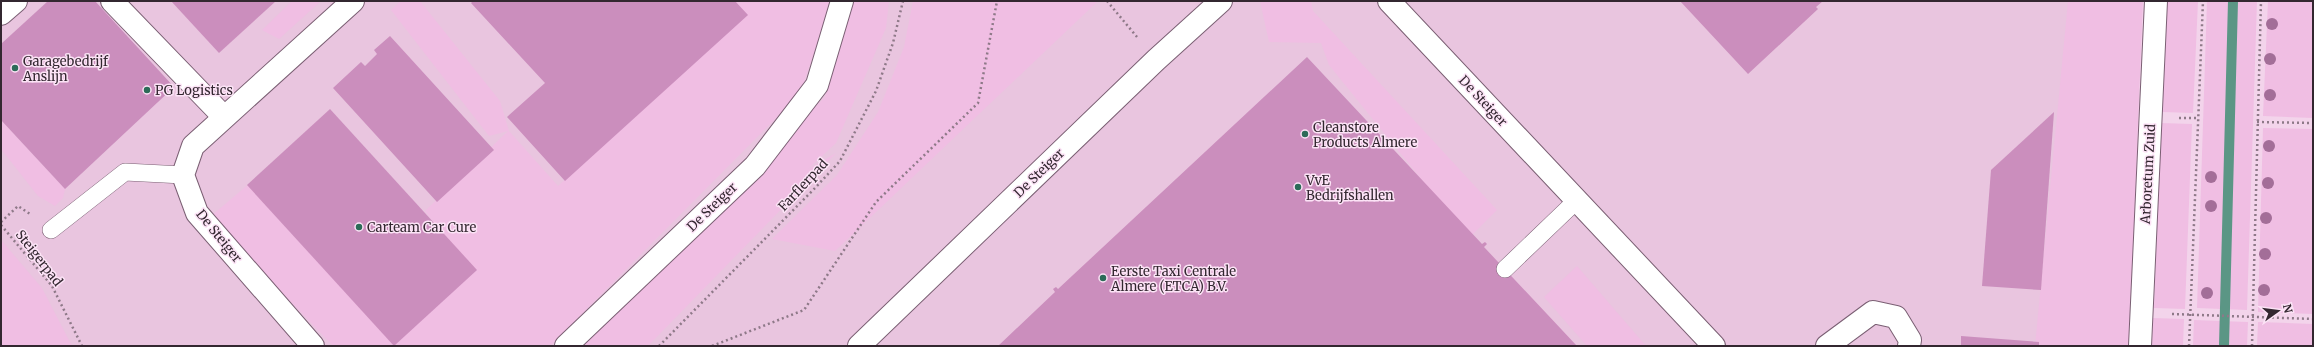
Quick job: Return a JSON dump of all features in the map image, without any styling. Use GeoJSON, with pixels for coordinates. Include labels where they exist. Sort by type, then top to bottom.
{"type":"FeatureCollection","features":[{"type":"Feature","properties":{"kind":"street"},"geometry":{"type":"LineString","coordinates":[[1,14],[16,1]]}},
{"type":"Feature","properties":{"kind":"street"},"geometry":{"type":"LineString","coordinates":[[112,1],[224,117]]}},
{"type":"Feature","properties":{"kind":"street"},"geometry":{"type":"LineString","coordinates":[[183,175],[193,146],[353,1]]}},
{"type":"Feature","properties":{"kind":"street","name":"De Steiger"},"geometry":{"type":"LineString","coordinates":[[566,346],[755,166],[817,85],[842,1]]}},
{"type":"Feature","properties":{"kind":"street","name":"De Steiger"},"geometry":{"type":"LineString","coordinates":[[859,346],[1156,60],[1221,1]]}},
{"type":"Feature","properties":{"kind":"street","name":"De Steiger"},"geometry":{"type":"LineString","coordinates":[[1389,1],[1714,346]]}},
{"type":"Feature","properties":{"kind":"street","name":"Arboretum Zuid"},"geometry":{"type":"LineString","coordinates":[[2140,346],[2156,1]]}},
{"type":"Feature","properties":{"kind":"street","name":"De Steiger"},"geometry":{"type":"LineString","coordinates":[[183,175],[197,213],[313,346]]}},
{"type":"Feature","properties":{"kind":"street"},"geometry":{"type":"LineString","coordinates":[[1827,346],[1873,312],[1896,317],[1910,340],[1909,346]]}},
{"type":"Feature","properties":{"kind":"lane"},"geometry":{"type":"LineString","coordinates":[[51,230],[125,172],[183,175]]}},
{"type":"Feature","properties":{"kind":"lane"},"geometry":{"type":"LineString","coordinates":[[1505,269],[1577,200]]}},
{"type":"Feature","properties":{"kind":"path","name":"Farflerpad"},"geometry":{"type":"LineString","coordinates":[[659,346],[840,161],[876,91],[893,43],[903,1]]}},
{"type":"Feature","properties":{"kind":"path"},"geometry":{"type":"LineString","coordinates":[[712,346],[804,310],[876,202],[978,103],[997,1]]}},
{"type":"Feature","properties":{"kind":"path"},"geometry":{"type":"LineString","coordinates":[[1106,1],[1156,60]]}},
{"type":"Feature","properties":{"kind":"path"},"geometry":{"type":"LineString","coordinates":[[2189,346],[2203,1]]}},
{"type":"Feature","properties":{"kind":"path"},"geometry":{"type":"LineString","coordinates":[[2252,346],[2261,1]]}},
{"type":"Feature","properties":{"kind":"path"},"geometry":{"type":"LineString","coordinates":[[2257,122],[2313,123]]}},
{"type":"Feature","properties":{"kind":"path"},"geometry":{"type":"LineString","coordinates":[[1,224],[18,206],[51,230]]}},
{"type":"Feature","properties":{"kind":"path","name":"Steigerpad"},"geometry":{"type":"LineString","coordinates":[[1,224],[52,286],[82,346]]}},
{"type":"Feature","properties":{"kind":"path"},"geometry":{"type":"LineString","coordinates":[[2142,313],[2313,319]]}},
{"type":"Feature","properties":{"kind":"shaded area"},"geometry":{"type":"Polygon","coordinates":[[[1,1],[2101,1],[2073,346],[1,346],[1,1]]]}},
{"type":"Feature","properties":{"kind":"shaded area"},"geometry":{"type":"Polygon","coordinates":[[[292,1],[321,1],[279,39],[262,30],[292,1]]]}},
{"type":"Feature","properties":{"kind":"shaded area"},"geometry":{"type":"Polygon","coordinates":[[[401,1],[420,1],[500,101],[509,131],[558,186],[682,73],[735,1],[829,1],[821,32],[803,85],[786,108],[550,346],[333,346],[210,217],[250,183],[390,337],[467,268],[425,211],[508,131],[489,136],[391,10],[401,1]]]}},
{"type":"Feature","properties":{"kind":"shaded area"},"geometry":{"type":"Polygon","coordinates":[[[852,1],[889,1],[886,28],[836,143],[808,169],[836,153],[648,346],[582,346],[825,97],[852,1]]]}},
{"type":"Feature","properties":{"kind":"shaded area"},"geometry":{"type":"Polygon","coordinates":[[[913,1],[1098,1],[835,251],[772,239],[837,175],[878,112],[904,47],[913,1]]]}},
{"type":"Feature","properties":{"kind":"shaded area"},"geometry":{"type":"Polygon","coordinates":[[[1260,1],[1311,1],[1313,11],[1497,210],[1469,238],[1329,65],[1321,43],[1269,42],[1260,1]]]}},
{"type":"Feature","properties":{"kind":"shaded area"},"geometry":{"type":"Polygon","coordinates":[[[2068,1],[2143,1],[2129,346],[2035,346],[2068,1]]]}},
{"type":"Feature","properties":{"kind":"shaded area"},"geometry":{"type":"Polygon","coordinates":[[[2167,1],[2198,1],[2193,113],[2162,112],[2167,1]]]}},
{"type":"Feature","properties":{"kind":"shaded area"},"geometry":{"type":"Polygon","coordinates":[[[2207,1],[2257,1],[2247,310],[2197,308],[2207,1]]]}},
{"type":"Feature","properties":{"kind":"shaded area"},"geometry":{"type":"Polygon","coordinates":[[[2268,1],[2313,1],[2313,118],[2263,116],[2268,1]]]}},
{"type":"Feature","properties":{"kind":"shaded area"},"geometry":{"type":"Polygon","coordinates":[[[1,120],[65,189],[63,198],[55,206],[38,196],[1,149],[1,120]]]}},
{"type":"Feature","properties":{"kind":"shaded area"},"geometry":{"type":"Polygon","coordinates":[[[2161,123],[2192,124],[2185,309],[2154,308],[2161,123]]]}},
{"type":"Feature","properties":{"kind":"shaded area"},"geometry":{"type":"Polygon","coordinates":[[[2263,128],[2313,129],[2313,314],[2258,312],[2263,128]]]}},
{"type":"Feature","properties":{"kind":"shaded area"},"geometry":{"type":"Polygon","coordinates":[[[1,240],[42,288],[72,346],[1,346],[1,240]]]}},
{"type":"Feature","properties":{"kind":"shaded area"},"geometry":{"type":"Polygon","coordinates":[[[1577,266],[1646,346],[1587,346],[1544,297],[1577,266]]]}},
{"type":"Feature","properties":{"kind":"shaded area"},"geometry":{"type":"Polygon","coordinates":[[[2153,318],[2184,319],[2183,346],[2152,346],[2153,318]]]}},
{"type":"Feature","properties":{"kind":"shaded area"},"geometry":{"type":"Polygon","coordinates":[[[2194,320],[2248,322],[2247,346],[2193,346],[2194,320]]]}},
{"type":"Feature","properties":{"kind":"shaded area"},"geometry":{"type":"Polygon","coordinates":[[[2258,322],[2313,324],[2313,346],[2257,346],[2258,322]]]}},
{"type":"Feature","properties":{"kind":"building"},"geometry":{"type":"Polygon","coordinates":[[[48,1],[95,1],[174,87],[65,189],[1,120],[1,44],[48,1]]]}},
{"type":"Feature","properties":{"kind":"building"},"geometry":{"type":"Polygon","coordinates":[[[171,1],[276,1],[219,53],[171,1]]]}},
{"type":"Feature","properties":{"kind":"building"},"geometry":{"type":"Polygon","coordinates":[[[473,1],[735,1],[748,15],[565,181],[507,117],[545,83],[471,3],[473,1]]]}},
{"type":"Feature","properties":{"kind":"building"},"geometry":{"type":"Polygon","coordinates":[[[1680,1],[1823,1],[1816,7],[1818,9],[1748,74],[1680,1]]]}},
{"type":"Feature","properties":{"kind":"building"},"geometry":{"type":"Polygon","coordinates":[[[390,36],[494,150],[437,202],[333,88],[361,62],[365,66],[377,54],[374,50],[390,36]]]}},
{"type":"Feature","properties":{"kind":"building","name":"VvE Bedrijfshallen"},"geometry":{"type":"Polygon","coordinates":[[[1307,57],[1482,244],[1485,242],[1487,244],[1484,247],[1577,346],[998,346],[1055,292],[1053,289],[1056,287],[1058,289],[1307,57]]]}},
{"type":"Feature","properties":{"kind":"building"},"geometry":{"type":"Polygon","coordinates":[[[330,109],[477,270],[394,346],[247,185],[330,109]]]}},
{"type":"Feature","properties":{"kind":"building"},"geometry":{"type":"Polygon","coordinates":[[[2054,112],[2041,290],[1982,286],[1991,170],[2054,112]]]}},
{"type":"Feature","properties":{"kind":"building"},"geometry":{"type":"Polygon","coordinates":[[[1961,336],[2039,342],[2039,346],[1961,346],[1961,336]]]}},
{"type":"Feature","properties":{"kind":"waterway"},"geometry":{"type":"LineString","coordinates":[[2224,346],[2233,1]]}},
{"type":"Feature","properties":{"kind":"place","name":"Garagebedrijf Anslijn"},"geometry":{"type":"Point","coordinates":[15,68]}},
{"type":"Feature","properties":{"kind":"place","name":"PG Logistics"},"geometry":{"type":"Point","coordinates":[147,90]}},
{"type":"Feature","properties":{"kind":"place","name":"Cleanstore Products Almere"},"geometry":{"type":"Point","coordinates":[1305,134]}},
{"type":"Feature","properties":{"kind":"place","name":"VvE Bedrijfshallen"},"geometry":{"type":"Point","coordinates":[1298,187]}},
{"type":"Feature","properties":{"kind":"place","name":"Carteam Car Cure"},"geometry":{"type":"Point","coordinates":[359,227]}},
{"type":"Feature","properties":{"kind":"place","name":"Eerste Taxi Centrale Almere (ETCA) B.V."},"geometry":{"type":"Point","coordinates":[1103,278]}}]}
